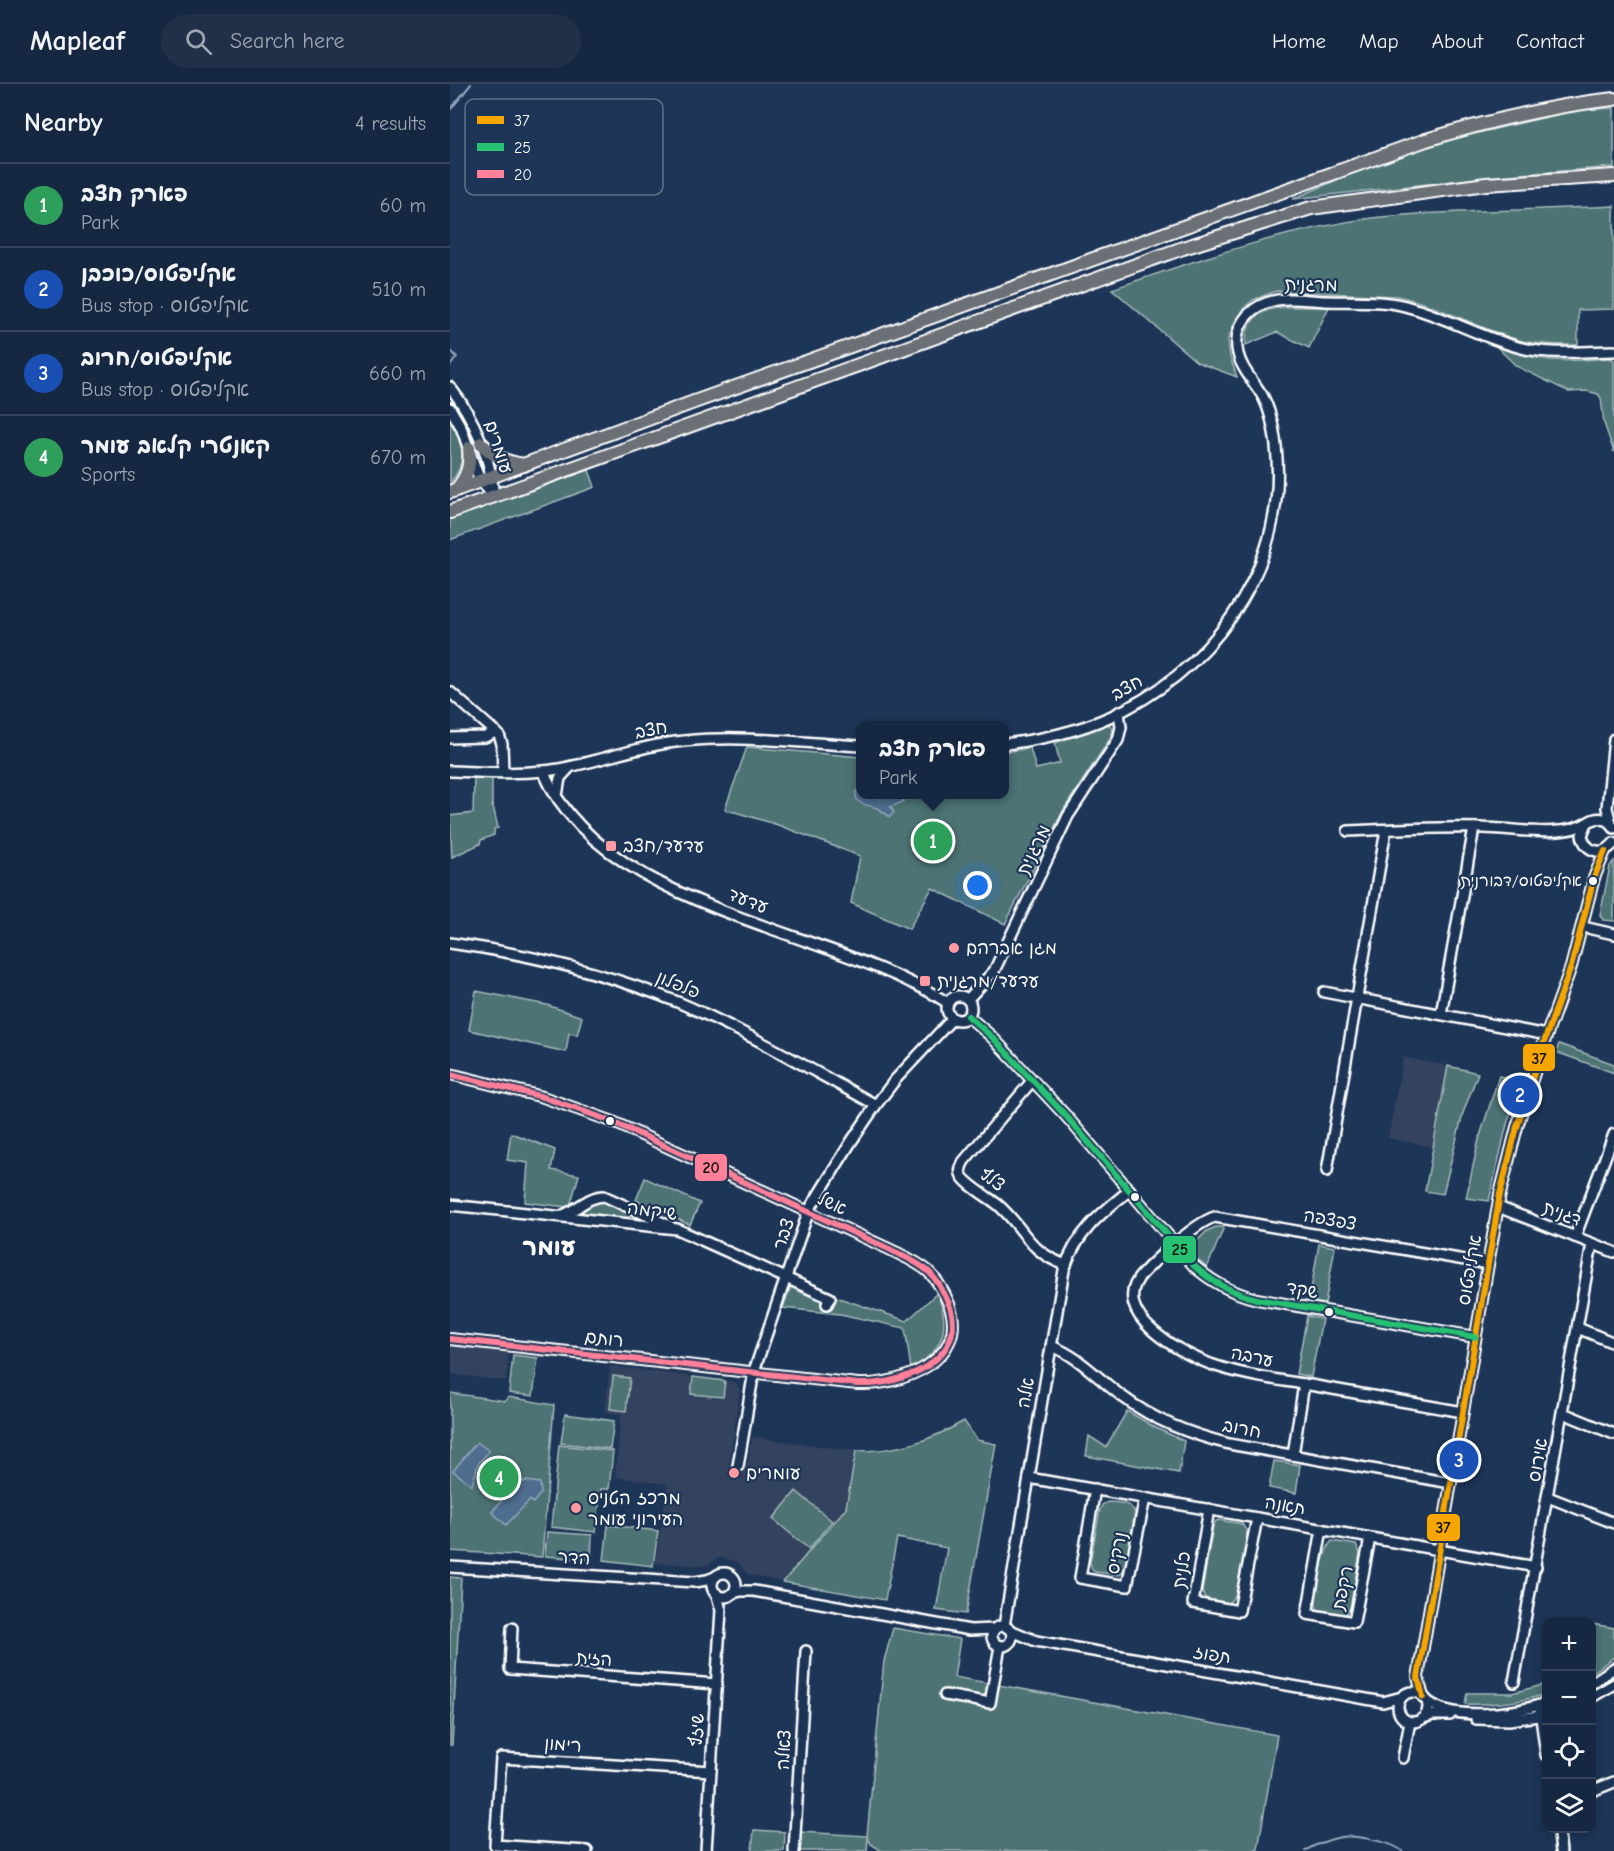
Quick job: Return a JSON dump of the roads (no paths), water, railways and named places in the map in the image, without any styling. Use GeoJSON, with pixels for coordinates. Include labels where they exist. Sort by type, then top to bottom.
{"type":"FeatureCollection","features":[{"type":"Feature","properties":{"kind":"highway"},"geometry":{"type":"LineString","coordinates":[[453,491],[694,402],[1426,140],[1556,102],[1614,92]]}},
{"type":"Feature","properties":{"kind":"highway"},"geometry":{"type":"LineString","coordinates":[[1512,116],[1579,103],[1614,99]]}},
{"type":"Feature","properties":{"kind":"highway"},"geometry":{"type":"LineString","coordinates":[[450,512],[1183,248],[1311,208],[1486,184],[1614,178]]}},
{"type":"Feature","properties":{"kind":"highway"},"geometry":{"type":"LineString","coordinates":[[453,491],[464,480],[469,470],[475,446],[502,461],[525,465]]}},
{"type":"Feature","properties":{"kind":"street","name":"מרגנית"},"geometry":{"type":"LineString","coordinates":[[1190,665],[1227,625],[1248,593],[1263,559],[1273,520],[1278,475],[1273,424],[1264,400],[1242,365],[1237,348],[1240,325],[1255,309],[1267,303],[1285,299],[1392,304],[1418,310],[1479,334],[1527,349],[1549,352],[1614,351]]}},
{"type":"Feature","properties":{"kind":"street","name":"עומרים"},"geometry":{"type":"LineString","coordinates":[[450,387],[470,415],[475,446],[494,496]]}},
{"type":"Feature","properties":{"kind":"street","name":"עומרים"},"geometry":{"type":"LineString","coordinates":[[450,408],[475,446]]}},
{"type":"Feature","properties":{"kind":"street","name":"חצב"},"geometry":{"type":"LineString","coordinates":[[1009,743],[1056,734],[1119,712],[1155,692],[1190,665]]}},
{"type":"Feature","properties":{"kind":"street"},"geometry":{"type":"LineString","coordinates":[[450,692],[496,732],[501,742],[502,772]]}},
{"type":"Feature","properties":{"kind":"street","name":"מרגנית"},"geometry":{"type":"LineString","coordinates":[[968,999],[994,971],[1068,816],[1118,740],[1121,727],[1119,712]]}},
{"type":"Feature","properties":{"kind":"street"},"geometry":{"type":"LineString","coordinates":[[450,738],[485,737],[496,732]]}},
{"type":"Feature","properties":{"kind":"street","name":"חצב"},"geometry":{"type":"LineString","coordinates":[[450,771],[543,771],[570,767],[647,747],[696,740],[856,746]]}},
{"type":"Feature","properties":{"kind":"street"},"geometry":{"type":"LineString","coordinates":[[1613,826],[1607,808],[1614,742]]}},
{"type":"Feature","properties":{"kind":"street"},"geometry":{"type":"LineString","coordinates":[[557,799],[560,778],[570,767]]}},
{"type":"Feature","properties":{"kind":"street","name":"עדעד"},"geometry":{"type":"LineString","coordinates":[[543,771],[557,799],[588,835],[620,859],[654,879],[709,904],[883,970],[948,1003]]}},
{"type":"Feature","properties":{"kind":"street"},"geometry":{"type":"LineString","coordinates":[[1587,845],[1582,832],[1608,797]]}},
{"type":"Feature","properties":{"kind":"street"},"geometry":{"type":"LineString","coordinates":[[1348,831],[1474,828],[1558,831],[1573,830],[1602,819],[1613,826]]}},
{"type":"Feature","properties":{"kind":"street"},"geometry":{"type":"LineString","coordinates":[[1441,1014],[1474,828]]}},
{"type":"Feature","properties":{"kind":"street"},"geometry":{"type":"LineString","coordinates":[[1327,1171],[1386,830]]}},
{"type":"Feature","properties":{"kind":"street"},"geometry":{"type":"LineString","coordinates":[[1558,831],[1573,836],[1596,852],[1612,846]]}},
{"type":"Feature","properties":{"kind":"street","name":"אקליפטוס"},"geometry":{"type":"LineString","coordinates":[[1587,845],[1593,864],[1594,878]]}},
{"type":"Feature","properties":{"kind":"street","name":"אקליפטוס"},"geometry":{"type":"LineString","coordinates":[[1424,1698],[1419,1677],[1488,1264],[1512,1142],[1546,1035],[1571,967],[1594,878],[1612,846]]}},
{"type":"Feature","properties":{"kind":"street"},"geometry":{"type":"LineString","coordinates":[[1583,927],[1614,934]]}},
{"type":"Feature","properties":{"kind":"street","name":"פלפלון"},"geometry":{"type":"LineString","coordinates":[[450,943],[547,961],[605,976],[652,993],[728,1025],[876,1105]]}},
{"type":"Feature","properties":{"kind":"street"},"geometry":{"type":"LineString","coordinates":[[1324,992],[1546,1035]]}},
{"type":"Feature","properties":{"kind":"street"},"geometry":{"type":"LineString","coordinates":[[957,996],[968,999],[971,1008],[968,1016],[959,1020],[952,1018],[948,1012],[948,1003],[957,996]]}},
{"type":"Feature","properties":{"kind":"street"},"geometry":{"type":"LineString","coordinates":[[968,1016],[992,1037],[1032,1081],[1176,1245]]}},
{"type":"Feature","properties":{"kind":"street","name":"צבר"},"geometry":{"type":"LineString","coordinates":[[738,1466],[754,1372],[809,1212],[876,1105],[952,1018]]}},
{"type":"Feature","properties":{"kind":"street","name":"אשל"},"geometry":{"type":"LineString","coordinates":[[450,1074],[510,1087],[576,1108],[645,1136],[906,1257],[928,1272],[941,1288],[951,1308],[950,1336],[941,1353],[925,1368],[911,1376],[886,1383],[858,1384],[754,1372]]}},
{"type":"Feature","properties":{"kind":"street","name":"צלף"},"geometry":{"type":"LineString","coordinates":[[1032,1081],[964,1161],[960,1173],[1003,1209],[1036,1249],[1049,1258],[1066,1265]]}},
{"type":"Feature","properties":{"kind":"street"},"geometry":{"type":"LineString","coordinates":[[1575,1237],[1614,1134]]}},
{"type":"Feature","properties":{"kind":"street","name":"אלה"},"geometry":{"type":"LineString","coordinates":[[1003,1628],[1066,1265],[1083,1232],[1130,1190]]}},
{"type":"Feature","properties":{"kind":"street"},"geometry":{"type":"LineString","coordinates":[[557,1216],[572,1211],[591,1198],[600,1196],[677,1229]]}},
{"type":"Feature","properties":{"kind":"street","name":"שיקמה"},"geometry":{"type":"LineString","coordinates":[[450,1205],[677,1229],[830,1298],[827,1304]]}},
{"type":"Feature","properties":{"kind":"street","name":"דגנית"},"geometry":{"type":"LineString","coordinates":[[1498,1207],[1614,1252]]}},
{"type":"Feature","properties":{"kind":"street","name":"צפצפה"},"geometry":{"type":"LineString","coordinates":[[1176,1245],[1204,1221],[1222,1217],[1488,1264]]}},
{"type":"Feature","properties":{"kind":"street","name":"אירוס"},"geometry":{"type":"LineString","coordinates":[[1514,1682],[1592,1244]]}},
{"type":"Feature","properties":{"kind":"street","name":"שקד"},"geometry":{"type":"LineString","coordinates":[[1176,1245],[1204,1275],[1235,1293],[1476,1337]]}},
{"type":"Feature","properties":{"kind":"street","name":"ערבה"},"geometry":{"type":"LineString","coordinates":[[1176,1245],[1145,1271],[1135,1284],[1132,1297],[1136,1311],[1146,1324],[1175,1347],[1205,1362],[1248,1375],[1463,1412]]}},
{"type":"Feature","properties":{"kind":"street"},"geometry":{"type":"LineString","coordinates":[[1578,1328],[1614,1342]]}},
{"type":"Feature","properties":{"kind":"street","name":"רותם"},"geometry":{"type":"LineString","coordinates":[[450,1339],[754,1372]]}},
{"type":"Feature","properties":{"kind":"street","name":"חרוב"},"geometry":{"type":"LineString","coordinates":[[1051,1346],[1075,1357],[1107,1385],[1141,1409],[1180,1429],[1229,1444],[1451,1483]]}},
{"type":"Feature","properties":{"kind":"street"},"geometry":{"type":"LineString","coordinates":[[1293,1455],[1304,1384]]}},
{"type":"Feature","properties":{"kind":"street"},"geometry":{"type":"LineString","coordinates":[[1563,1413],[1614,1434]]}},
{"type":"Feature","properties":{"kind":"street","name":"תאנה"},"geometry":{"type":"LineString","coordinates":[[1029,1478],[1536,1567]]}},
{"type":"Feature","properties":{"kind":"street","name":"נרקיס"},"geometry":{"type":"LineString","coordinates":[[1095,1489],[1080,1578],[1127,1586],[1144,1498]]}},
{"type":"Feature","properties":{"kind":"street"},"geometry":{"type":"LineString","coordinates":[[1548,1497],[1614,1523]]}},
{"type":"Feature","properties":{"kind":"street","name":"כלנית"},"geometry":{"type":"LineString","coordinates":[[1209,1509],[1193,1603],[1239,1611],[1257,1518]]}},
{"type":"Feature","properties":{"kind":"street","name":"רקפת"},"geometry":{"type":"LineString","coordinates":[[1322,1529],[1307,1614],[1354,1622],[1370,1538]]}},
{"type":"Feature","properties":{"kind":"street","name":"הדר"},"geometry":{"type":"LineString","coordinates":[[450,1567],[695,1582],[715,1577]]}},
{"type":"Feature","properties":{"kind":"street"},"geometry":{"type":"LineString","coordinates":[[726,1573],[735,1579],[736,1587],[731,1594],[722,1596],[715,1592],[712,1582],[715,1577],[726,1573]]}},
{"type":"Feature","properties":{"kind":"street","name":"תפוז"},"geometry":{"type":"LineString","coordinates":[[735,1579],[757,1592]]}},
{"type":"Feature","properties":{"kind":"street","name":"הדר"},"geometry":{"type":"LineString","coordinates":[[695,1582],[715,1592]]}},
{"type":"Feature","properties":{"kind":"street","name":"תפוז"},"geometry":{"type":"LineString","coordinates":[[731,1594],[744,1590],[970,1630],[1001,1643],[1036,1641]]}},
{"type":"Feature","properties":{"kind":"street","name":"שיזף"},"geometry":{"type":"LineString","coordinates":[[706,1851],[721,1610],[715,1592]]}},
{"type":"Feature","properties":{"kind":"street","name":"שיזף"},"geometry":{"type":"LineString","coordinates":[[721,1610],[731,1594]]}},
{"type":"Feature","properties":{"kind":"street","name":"הזית"},"geometry":{"type":"LineString","coordinates":[[512,1628],[510,1669],[717,1684]]}},
{"type":"Feature","properties":{"kind":"street"},"geometry":{"type":"LineString","coordinates":[[1003,1628],[1012,1638],[1001,1643],[992,1634],[1003,1628]]}},
{"type":"Feature","properties":{"kind":"street","name":"תפוז"},"geometry":{"type":"LineString","coordinates":[[970,1630],[1003,1628],[1036,1641],[1383,1702],[1403,1696]]}},
{"type":"Feature","properties":{"kind":"street"},"geometry":{"type":"LineString","coordinates":[[945,1695],[990,1703],[1001,1643]]}},
{"type":"Feature","properties":{"kind":"street","name":"צאלה"},"geometry":{"type":"LineString","coordinates":[[795,1851],[806,1651]]}},
{"type":"Feature","properties":{"kind":"street"},"geometry":{"type":"LineString","coordinates":[[1596,1680],[1614,1668]]}},
{"type":"Feature","properties":{"kind":"street"},"geometry":{"type":"LineString","coordinates":[[1419,1677],[1398,1704],[1399,1714],[1404,1720],[1410,1722],[1446,1715],[1509,1720],[1542,1716]]}},
{"type":"Feature","properties":{"kind":"street"},"geometry":{"type":"LineString","coordinates":[[1596,1695],[1614,1684]]}},
{"type":"Feature","properties":{"kind":"street"},"geometry":{"type":"LineString","coordinates":[[1403,1696],[1415,1693],[1442,1709],[1474,1713],[1505,1712],[1542,1704]]}},
{"type":"Feature","properties":{"kind":"street"},"geometry":{"type":"LineString","coordinates":[[1423,1718],[1427,1707],[1424,1698]]}},
{"type":"Feature","properties":{"kind":"street","name":"תפוז"},"geometry":{"type":"LineString","coordinates":[[1383,1702],[1399,1714]]}},
{"type":"Feature","properties":{"kind":"street"},"geometry":{"type":"LineString","coordinates":[[1403,1758],[1410,1722]]}},
{"type":"Feature","properties":{"kind":"street","name":"רימון"},"geometry":{"type":"LineString","coordinates":[[587,1851],[495,1845],[501,1758],[711,1771]]}},
{"type":"Feature","properties":{"kind":"street"},"geometry":{"type":"LineString","coordinates":[[1596,1789],[1614,1782]]}},
{"type":"Feature","properties":{"kind":"street"},"geometry":{"type":"LineString","coordinates":[[1559,1833],[1561,1851]]}},
{"type":"Feature","properties":{"kind":"waterway"},"geometry":{"type":"LineString","coordinates":[[450,110],[471,84]]}},
{"type":"Feature","properties":{"kind":"waterway"},"geometry":{"type":"LineString","coordinates":[[450,350],[457,357],[450,366]]}},
{"type":"Feature","properties":{"kind":"waterway"},"geometry":{"type":"LineString","coordinates":[[1305,1851],[1341,1837],[1382,1842],[1402,1851]]}},
{"type":"Feature","properties":{"kind":"place","name":"פארק חצב"},"geometry":{"type":"Point","coordinates":[933,841]}},
{"type":"Feature","properties":{"kind":"place","name":"עדעד/חצב"},"geometry":{"type":"Point","coordinates":[611,846]}},
{"type":"Feature","properties":{"kind":"place","name":"אקליפטוס/דבורנית"},"geometry":{"type":"Point","coordinates":[1593,881]}},
{"type":"Feature","properties":{"kind":"place","name":"מגן אברהם"},"geometry":{"type":"Point","coordinates":[954,948]}},
{"type":"Feature","properties":{"kind":"place","name":"עדעד/מרגנית"},"geometry":{"type":"Point","coordinates":[925,981]}},
{"type":"Feature","properties":{"kind":"place","name":"אקליפטוס/כוכבן"},"geometry":{"type":"Point","coordinates":[1520,1095]}},
{"type":"Feature","properties":{"kind":"place","name":"אקליפטוס/חרוב"},"geometry":{"type":"Point","coordinates":[1459,1460]}},
{"type":"Feature","properties":{"kind":"place","name":"עומרים"},"geometry":{"type":"Point","coordinates":[734,1473]}},
{"type":"Feature","properties":{"kind":"place","name":"קאנטרי קלאב עומר"},"geometry":{"type":"Point","coordinates":[499,1478]}},
{"type":"Feature","properties":{"kind":"place","name":"מרכז הטניס העירוני עומר"},"geometry":{"type":"Point","coordinates":[576,1508]}},
{"type":"Feature","properties":{"kind":"district","name":"עומר"},"geometry":{"type":"Point","coordinates":[549,1247]}}]}
